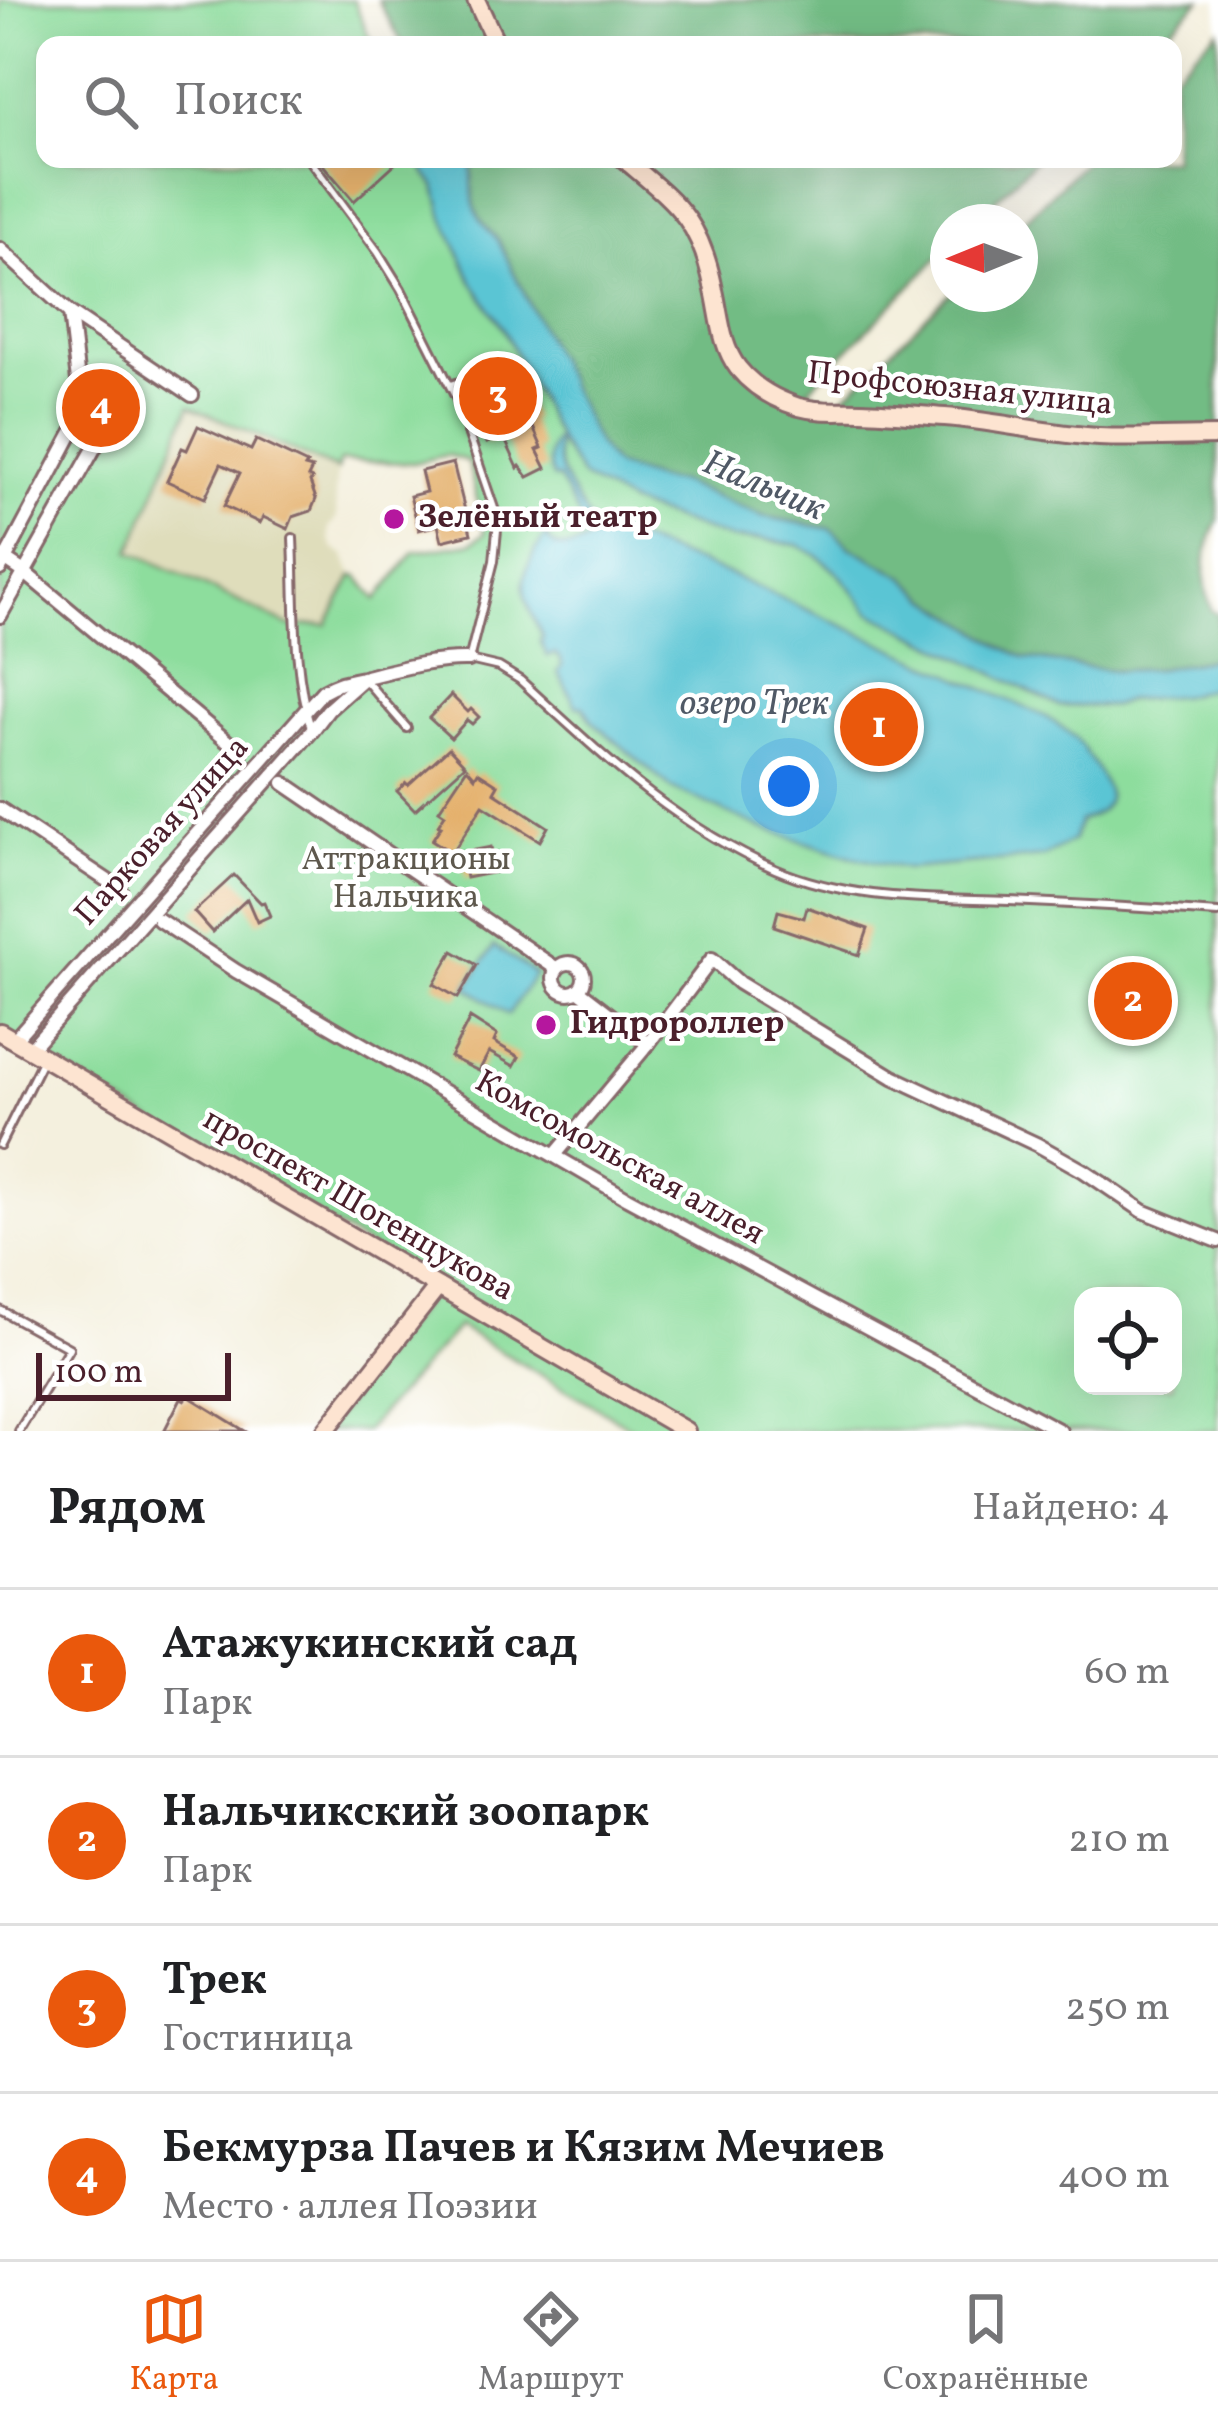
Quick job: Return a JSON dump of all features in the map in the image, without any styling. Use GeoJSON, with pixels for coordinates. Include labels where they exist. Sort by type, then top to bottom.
{"type":"FeatureCollection","features":[{"type":"Feature","properties":{"kind":"street"},"geometry":{"type":"LineString","coordinates":[[476,0],[493,36]]}},
{"type":"Feature","properties":{"kind":"street","name":"Профсоюзная улица"},"geometry":{"type":"LineString","coordinates":[[634,168],[691,221],[702,245],[730,355],[753,384],[770,395],[826,412],[953,417],[1099,437],[1218,436]]}},
{"type":"Feature","properties":{"kind":"street"},"geometry":{"type":"LineString","coordinates":[[0,249],[70,313],[192,395]]}},
{"type":"Feature","properties":{"kind":"street"},"geometry":{"type":"LineString","coordinates":[[70,313],[82,415],[2,562],[23,572],[241,753]]}},
{"type":"Feature","properties":{"kind":"street"},"geometry":{"type":"LineString","coordinates":[[0,616],[105,429],[82,415]]}},
{"type":"Feature","properties":{"kind":"street","name":"Парковая улица"},"geometry":{"type":"LineString","coordinates":[[22,1045],[323,691],[348,679],[469,660]]}},
{"type":"Feature","properties":{"kind":"street","name":"Парковая улица"},"geometry":{"type":"LineString","coordinates":[[22,1045],[328,710],[363,679]]}},
{"type":"Feature","properties":{"kind":"street"},"geometry":{"type":"LineString","coordinates":[[284,783],[556,969]]}},
{"type":"Feature","properties":{"kind":"street"},"geometry":{"type":"LineString","coordinates":[[0,809],[120,890]]}},
{"type":"Feature","properties":{"kind":"street","name":"Комсомольская аллея"},"geometry":{"type":"LineString","coordinates":[[160,920],[236,971],[627,1198],[1060,1431]]}},
{"type":"Feature","properties":{"kind":"street"},"geometry":{"type":"LineString","coordinates":[[555,1154],[712,959],[739,983],[893,1076],[1038,1145],[1143,1211],[1218,1241]]}},
{"type":"Feature","properties":{"kind":"street"},"geometry":{"type":"LineString","coordinates":[[568,962],[578,965],[584,978],[578,990],[568,993],[558,988],[556,969],[568,962]]}},
{"type":"Feature","properties":{"kind":"street"},"geometry":{"type":"LineString","coordinates":[[578,990],[648,1044]]}},
{"type":"Feature","properties":{"kind":"street","name":"проспект Шогенцукова"},"geometry":{"type":"LineString","coordinates":[[22,1045],[686,1431]]}},
{"type":"Feature","properties":{"kind":"street"},"geometry":{"type":"LineString","coordinates":[[325,1431],[438,1287]]}},
{"type":"Feature","properties":{"kind":"lane"},"geometry":{"type":"LineString","coordinates":[[316,168],[401,289],[450,385],[498,520],[494,561],[469,660],[520,680],[637,786],[679,817],[776,869],[867,895],[1218,913]]}},
{"type":"Feature","properties":{"kind":"lane"},"geometry":{"type":"LineString","coordinates":[[450,385],[491,372],[519,378]]}},
{"type":"Feature","properties":{"kind":"lane"},"geometry":{"type":"LineString","coordinates":[[293,538],[299,658],[312,731]]}},
{"type":"Feature","properties":{"kind":"lane"},"geometry":{"type":"LineString","coordinates":[[363,679],[406,728]]}},
{"type":"Feature","properties":{"kind":"lane"},"geometry":{"type":"LineString","coordinates":[[0,1144],[22,1045]]}},
{"type":"Feature","properties":{"kind":"lane"},"geometry":{"type":"LineString","coordinates":[[0,1310],[69,1348],[19,1431]]}},
{"type":"Feature","properties":{"kind":"shaded area"},"geometry":{"type":"Polygon","coordinates":[[[189,405],[337,470],[337,517],[329,538],[333,548],[345,556],[353,576],[327,625],[291,626],[131,551],[189,405]]]}},
{"type":"Feature","properties":{"kind":"green space","name":"Аттракционы Нальчика"},"geometry":{"type":"Polygon","coordinates":[[[0,0],[354,0],[369,36],[36,36],[36,168],[424,168],[436,187],[444,218],[472,281],[503,328],[563,449],[630,504],[731,539],[798,545],[841,576],[870,612],[1059,706],[1113,706],[1218,686],[1218,1431],[638,1431],[458,1327],[365,1431],[325,1431],[437,1286],[0,1032],[0,0]],[[190,406],[131,551],[290,626],[327,625],[353,576],[377,600],[414,552],[471,543],[485,533],[468,461],[447,455],[413,463],[340,461],[337,470],[190,406]]]}},
{"type":"Feature","properties":{"kind":"green space"},"geometry":{"type":"Polygon","coordinates":[[[378,0],[1201,0],[1163,36],[398,36],[378,0]]]}},
{"type":"Feature","properties":{"kind":"green space"},"geometry":{"type":"Polygon","coordinates":[[[1218,30],[1218,521],[1209,543],[1205,577],[1212,611],[1218,614],[1218,658],[1113,671],[1026,658],[1003,647],[905,577],[849,546],[831,529],[762,516],[679,482],[615,466],[598,445],[498,240],[481,221],[472,184],[472,168],[1027,168],[992,204],[930,204],[930,266],[808,390],[838,403],[931,312],[1038,312],[1038,207],[1078,168],[1182,168],[1182,65],[1218,30]]]}},
{"type":"Feature","properties":{"kind":"water","name":"озеро Трек"},"geometry":{"type":"Polygon","coordinates":[[[424,168],[472,168],[477,212],[498,240],[598,445],[615,466],[679,482],[762,516],[831,529],[849,546],[905,577],[927,597],[1026,658],[1113,671],[1218,658],[1218,686],[1113,706],[1059,706],[870,612],[841,576],[798,545],[731,539],[630,504],[582,477],[558,440],[561,470],[590,522],[730,575],[1044,716],[1080,744],[1108,798],[1102,810],[1080,821],[1073,840],[1043,857],[907,869],[759,827],[671,788],[592,721],[583,706],[576,706],[558,672],[561,659],[555,654],[547,656],[540,640],[524,586],[536,550],[546,534],[562,547],[597,534],[585,527],[558,477],[551,474],[549,458],[557,436],[503,328],[472,281],[444,218],[436,187],[424,168]]]}},
{"type":"Feature","properties":{"kind":"water"},"geometry":{"type":"Polygon","coordinates":[[[494,946],[535,974],[508,1015],[467,987],[494,946]]]}},
{"type":"Feature","properties":{"kind":"building"},"geometry":{"type":"Polygon","coordinates":[[[326,168],[390,168],[354,201],[326,168]]]}},
{"type":"Feature","properties":{"kind":"building"},"geometry":{"type":"Polygon","coordinates":[[[494,383],[507,391],[518,386],[534,418],[530,420],[542,448],[537,450],[546,468],[528,477],[518,468],[503,435],[487,443],[470,411],[478,407],[475,401],[483,397],[483,388],[494,383]]]}},
{"type":"Feature","properties":{"kind":"building"},"geometry":{"type":"Polygon","coordinates":[[[198,426],[251,450],[256,440],[307,464],[316,499],[311,511],[293,517],[288,529],[263,517],[260,523],[224,506],[240,473],[221,464],[205,498],[167,481],[198,426]]]}},
{"type":"Feature","properties":{"kind":"building"},"geometry":{"type":"Polygon","coordinates":[[[453,463],[471,534],[442,541],[438,525],[419,530],[410,496],[426,492],[421,471],[453,463]]]}},
{"type":"Feature","properties":{"kind":"building"},"geometry":{"type":"Polygon","coordinates":[[[451,695],[479,717],[472,724],[467,720],[451,738],[429,718],[451,695]]]}},
{"type":"Feature","properties":{"kind":"building"},"geometry":{"type":"Polygon","coordinates":[[[449,748],[465,765],[415,810],[397,791],[449,748]]]}},
{"type":"Feature","properties":{"kind":"building"},"geometry":{"type":"Polygon","coordinates":[[[467,768],[475,777],[478,772],[498,785],[494,792],[548,827],[540,841],[483,805],[452,853],[432,840],[445,814],[439,810],[467,768]]]}},
{"type":"Feature","properties":{"kind":"building"},"geometry":{"type":"Polygon","coordinates":[[[491,847],[496,872],[466,878],[461,853],[491,847]]]}},
{"type":"Feature","properties":{"kind":"building"},"geometry":{"type":"Polygon","coordinates":[[[234,875],[264,902],[270,916],[257,922],[247,899],[212,932],[194,912],[234,875]]]}},
{"type":"Feature","properties":{"kind":"building"},"geometry":{"type":"Polygon","coordinates":[[[807,907],[868,929],[859,955],[774,926],[778,911],[804,918],[807,907]]]}},
{"type":"Feature","properties":{"kind":"building"},"geometry":{"type":"Polygon","coordinates":[[[453,951],[477,965],[458,998],[434,984],[453,951]]]}},
{"type":"Feature","properties":{"kind":"building"},"geometry":{"type":"Polygon","coordinates":[[[470,1018],[497,1035],[494,1042],[519,1057],[514,1066],[489,1052],[479,1071],[450,1057],[470,1018]]]}},
{"type":"Feature","properties":{"kind":"building"},"geometry":{"type":"Polygon","coordinates":[[[188,1396],[245,1431],[164,1431],[181,1398],[188,1396]]]}},
{"type":"Feature","properties":{"kind":"place","name":"Трек"},"geometry":{"type":"Point","coordinates":[498,396]}},
{"type":"Feature","properties":{"kind":"place","name":"Бекмурза Пачев и Кязим Мечиев"},"geometry":{"type":"Point","coordinates":[101,408]}},
{"type":"Feature","properties":{"kind":"place","name":"Зелёный театр"},"geometry":{"type":"Point","coordinates":[394,519]}},
{"type":"Feature","properties":{"kind":"place","name":"Атажукинский сад"},"geometry":{"type":"Point","coordinates":[879,727]}},
{"type":"Feature","properties":{"kind":"place","name":"Нальчикский зоопарк"},"geometry":{"type":"Point","coordinates":[1133,1001]}},
{"type":"Feature","properties":{"kind":"place","name":"Гидророллер"},"geometry":{"type":"Point","coordinates":[546,1025]}},
{"type":"Feature","properties":{"kind":"water label","name":"Нальчик"},"geometry":{"type":"Point","coordinates":[763,487]}}]}
